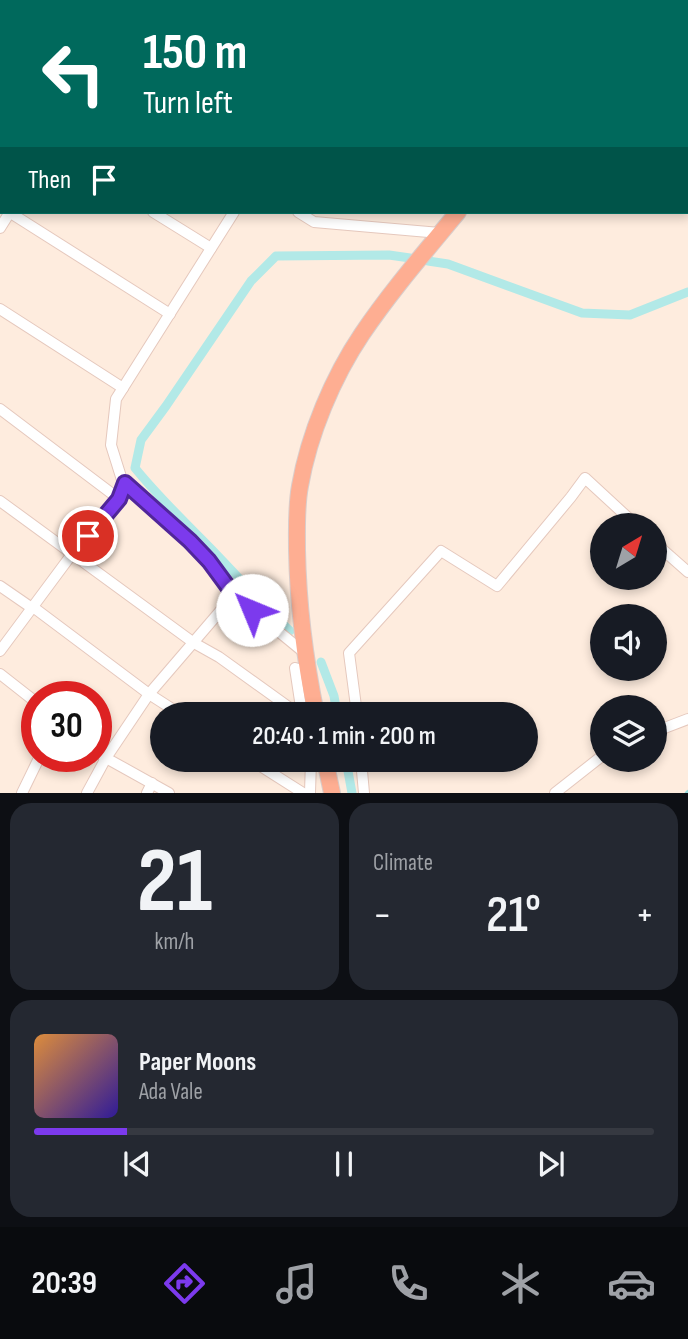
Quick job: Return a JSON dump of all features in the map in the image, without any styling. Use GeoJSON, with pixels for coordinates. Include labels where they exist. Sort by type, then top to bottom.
{"type":"FeatureCollection","features":[{"type":"Feature","properties":{"kind":"highway"},"geometry":{"type":"LineString","coordinates":[[313,702],[307,672],[298,585],[297,517],[300,486],[311,441],[337,377],[362,334],[456,214]]}},
{"type":"Feature","properties":{"kind":"highway"},"geometry":{"type":"LineString","coordinates":[[327,772],[331,793]]}},
{"type":"Feature","properties":{"kind":"street"},"geometry":{"type":"LineString","coordinates":[[13,214],[170,314]]}},
{"type":"Feature","properties":{"kind":"street"},"geometry":{"type":"LineString","coordinates":[[156,214],[211,248]]}},
{"type":"Feature","properties":{"kind":"street"},"geometry":{"type":"LineString","coordinates":[[233,214],[116,399],[111,445],[122,480],[190,541],[234,595],[306,654]]}},
{"type":"Feature","properties":{"kind":"street"},"geometry":{"type":"LineString","coordinates":[[301,214],[314,222],[440,233]]}},
{"type":"Feature","properties":{"kind":"street"},"geometry":{"type":"LineString","coordinates":[[0,309],[123,388]]}},
{"type":"Feature","properties":{"kind":"street"},"geometry":{"type":"LineString","coordinates":[[0,409],[119,499]]}},
{"type":"Feature","properties":{"kind":"street"},"geometry":{"type":"LineString","coordinates":[[355,702],[349,653],[441,551],[497,586],[584,478],[623,513]]}},
{"type":"Feature","properties":{"kind":"street"},"geometry":{"type":"LineString","coordinates":[[0,651],[72,554],[119,499],[125,483]]}},
{"type":"Feature","properties":{"kind":"street"},"geometry":{"type":"LineString","coordinates":[[0,501],[194,643],[219,657],[282,702]]}},
{"type":"Feature","properties":{"kind":"street"},"geometry":{"type":"LineString","coordinates":[[667,553],[688,572]]}},
{"type":"Feature","properties":{"kind":"street"},"geometry":{"type":"LineString","coordinates":[[0,586],[29,607],[33,607],[161,702]]}},
{"type":"Feature","properties":{"kind":"street"},"geometry":{"type":"LineString","coordinates":[[112,749],[149,694],[234,595]]}},
{"type":"Feature","properties":{"kind":"street"},"geometry":{"type":"LineString","coordinates":[[300,702],[295,668],[307,672]]}},
{"type":"Feature","properties":{"kind":"street"},"geometry":{"type":"LineString","coordinates":[[0,674],[21,690]]}},
{"type":"Feature","properties":{"kind":"street"},"geometry":{"type":"LineString","coordinates":[[667,727],[688,719]]}},
{"type":"Feature","properties":{"kind":"street"},"geometry":{"type":"LineString","coordinates":[[112,761],[169,793]]}},
{"type":"Feature","properties":{"kind":"street"},"geometry":{"type":"LineString","coordinates":[[555,793],[590,765]]}},
{"type":"Feature","properties":{"kind":"street"},"geometry":{"type":"LineString","coordinates":[[22,793],[32,772]]}},
{"type":"Feature","properties":{"kind":"street"},"geometry":{"type":"LineString","coordinates":[[87,793],[98,772]]}},
{"type":"Feature","properties":{"kind":"street"},"geometry":{"type":"LineString","coordinates":[[270,772],[303,793]]}},
{"type":"Feature","properties":{"kind":"street"},"geometry":{"type":"LineString","coordinates":[[310,793],[311,772]]}},
{"type":"Feature","properties":{"kind":"street"},"geometry":{"type":"LineString","coordinates":[[362,772],[364,793]]}},
{"type":"Feature","properties":{"kind":"street"},"geometry":{"type":"LineString","coordinates":[[147,793],[152,783]]}},
{"type":"Feature","properties":{"kind":"waterway"},"geometry":{"type":"LineString","coordinates":[[290,631],[135,468],[141,440],[251,281],[276,256],[389,255],[410,258]]}},
{"type":"Feature","properties":{"kind":"waterway"},"geometry":{"type":"LineString","coordinates":[[428,261],[448,264],[582,313],[630,315],[688,292]]}},
{"type":"Feature","properties":{"kind":"waterway"},"geometry":{"type":"LineString","coordinates":[[321,662],[335,702]]}},
{"type":"Feature","properties":{"kind":"waterway"},"geometry":{"type":"LineString","coordinates":[[348,772],[352,793]]}},
{"type":"Feature","properties":{"kind":"route"},"geometry":{"type":"LineString","coordinates":[[88,536],[119,499],[125,483],[190,541],[234,595],[252,610]]}}]}
